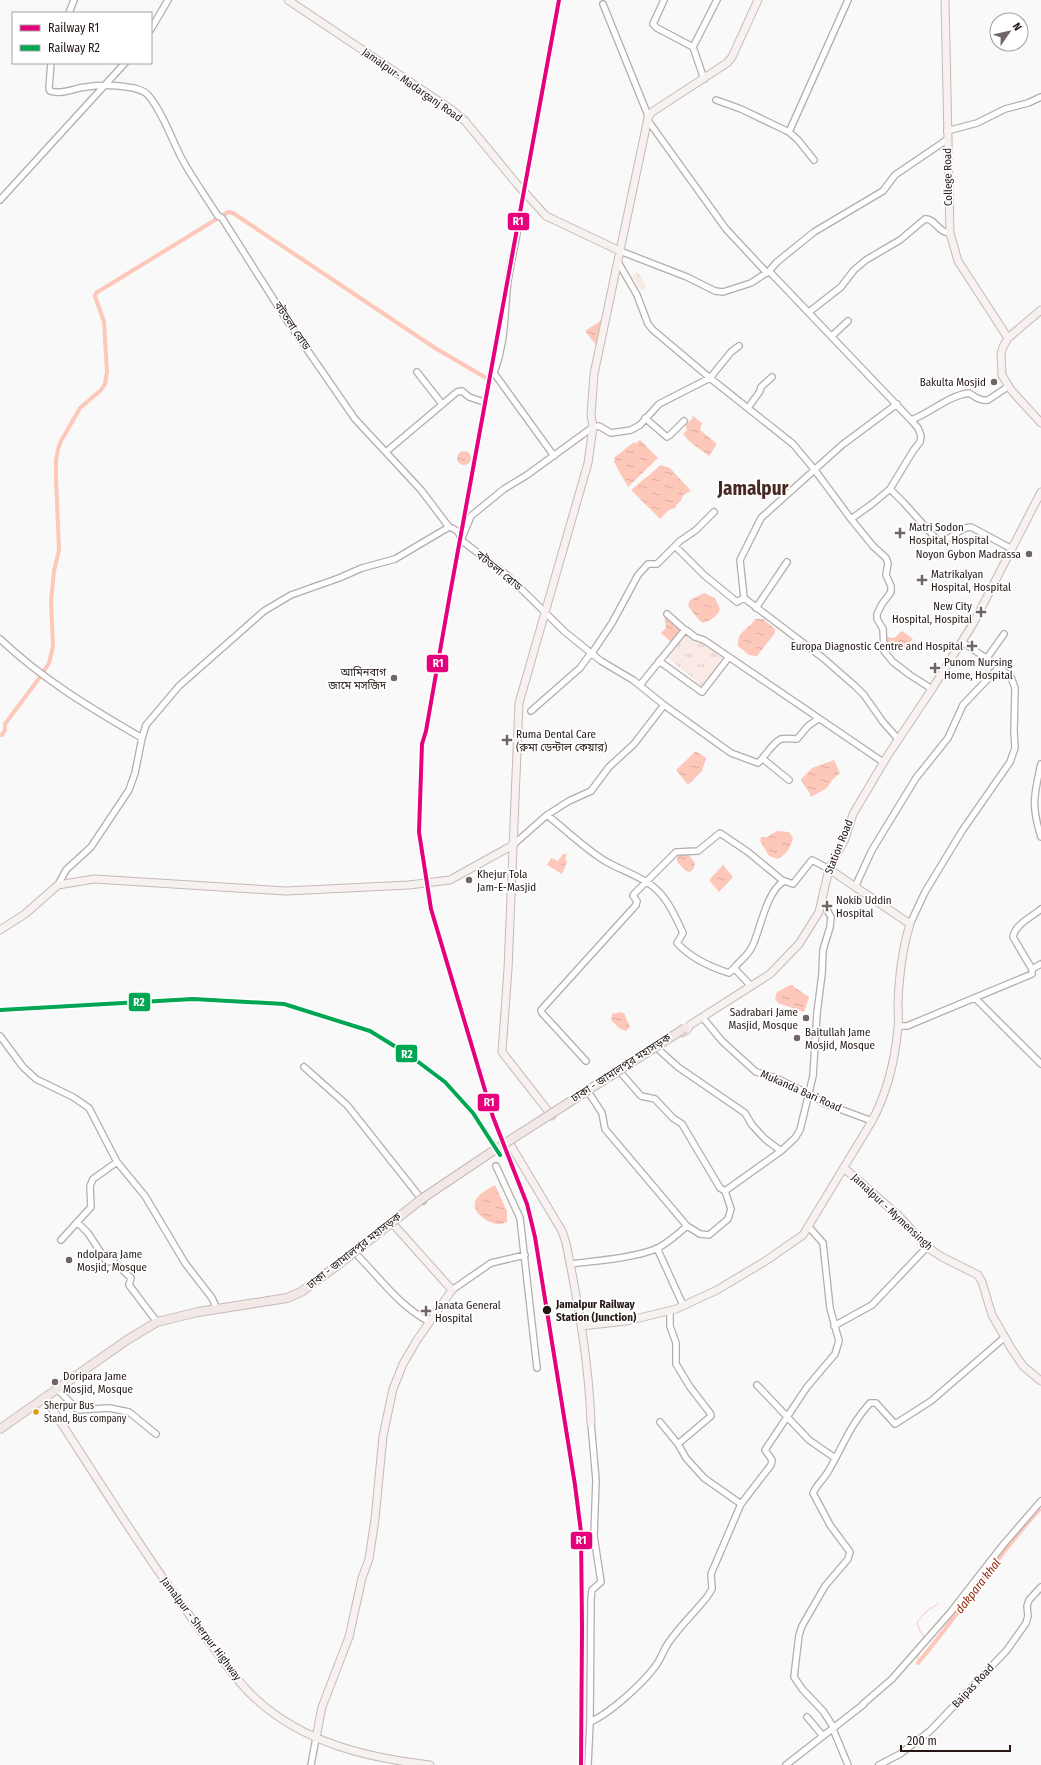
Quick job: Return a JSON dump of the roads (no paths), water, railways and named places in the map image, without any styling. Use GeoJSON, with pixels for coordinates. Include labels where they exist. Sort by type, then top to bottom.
{"type":"FeatureCollection","features":[{"type":"Feature","properties":{"kind":"highway","name":"ঢাকা - জামালপুর মহাসড়ক"},"geometry":{"type":"LineString","coordinates":[[0,1429],[127,1340],[157,1322],[198,1312],[287,1298],[301,1292],[429,1194],[687,1026]]}},
{"type":"Feature","properties":{"kind":"main road","name":"Jamalpur- Madarganj Road"},"geometry":{"type":"LineString","coordinates":[[288,0],[465,120],[546,216],[620,251]]}},
{"type":"Feature","properties":{"kind":"main road"},"geometry":{"type":"LineString","coordinates":[[552,1116],[502,1052],[508,969],[519,702],[588,463],[593,427],[591,415],[594,374],[648,118],[652,112],[727,63],[732,57],[758,0]]}},
{"type":"Feature","properties":{"kind":"main road","name":"College Road"},"geometry":{"type":"LineString","coordinates":[[945,0],[950,233],[958,261],[1008,338]]}},
{"type":"Feature","properties":{"kind":"main road"},"geometry":{"type":"LineString","coordinates":[[1041,310],[1008,338],[1001,354],[1002,375],[1009,386],[1041,422]]}},
{"type":"Feature","properties":{"kind":"main road","name":"Station Road"},"geometry":{"type":"LineString","coordinates":[[339,1264],[357,1255],[424,1201],[552,1116],[687,1030],[687,1026],[703,1018],[770,974],[799,944],[819,912],[829,869],[845,839],[853,814],[883,762],[962,642],[1041,492]]}},
{"type":"Feature","properties":{"kind":"main road"},"geometry":{"type":"LineString","coordinates":[[0,930],[25,914],[58,885],[94,879],[286,890],[424,884],[450,880],[513,845]]}},
{"type":"Feature","properties":{"kind":"main road"},"geometry":{"type":"LineString","coordinates":[[581,1326],[627,1321],[670,1311],[717,1290],[764,1262],[804,1235],[882,1103],[893,1068],[898,1026],[898,1004],[902,954],[910,924],[829,869]]}},
{"type":"Feature","properties":{"kind":"main road"},"geometry":{"type":"LineString","coordinates":[[510,1144],[562,1231],[570,1264],[581,1326],[592,1423]]}},
{"type":"Feature","properties":{"kind":"main road","name":"Jamalpur - Mymensingh"},"geometry":{"type":"LineString","coordinates":[[844,1168],[900,1217],[927,1247],[942,1257],[978,1275],[982,1282],[992,1315],[1005,1337],[1023,1366],[1041,1381]]}},
{"type":"Feature","properties":{"kind":"main road"},"geometry":{"type":"LineString","coordinates":[[316,1738],[322,1707],[349,1637],[362,1578],[369,1559],[375,1519],[383,1436],[393,1389],[403,1364],[452,1290],[394,1225]]}},
{"type":"Feature","properties":{"kind":"main road","name":"Jamalpur - Sherpur Highway"},"geometry":{"type":"LineString","coordinates":[[45,1398],[170,1590],[231,1673],[256,1699],[284,1720],[316,1738],[352,1752],[392,1760],[430,1765]]}},
{"type":"Feature","properties":{"kind":"street"},"geometry":{"type":"LineString","coordinates":[[69,12],[74,0]]}},
{"type":"Feature","properties":{"kind":"street"},"geometry":{"type":"LineString","coordinates":[[152,27],[168,0]]}},
{"type":"Feature","properties":{"kind":"street"},"geometry":{"type":"LineString","coordinates":[[664,0],[653,24],[656,28],[693,48],[704,79]]}},
{"type":"Feature","properties":{"kind":"street"},"geometry":{"type":"LineString","coordinates":[[693,48],[717,0]]}},
{"type":"Feature","properties":{"kind":"street"},"geometry":{"type":"LineString","coordinates":[[789,132],[848,0]]}},
{"type":"Feature","properties":{"kind":"street"},"geometry":{"type":"LineString","coordinates":[[603,4],[647,112],[648,118],[726,229],[809,312],[918,428],[921,436],[920,442],[913,450],[890,489],[851,519]]}},
{"type":"Feature","properties":{"kind":"street","name":"বটতলা রোড"},"geometry":{"type":"LineString","coordinates":[[52,64],[50,91],[63,92],[85,87],[105,85],[139,90],[148,94],[182,159],[288,322],[355,419],[387,451],[422,490],[450,526],[456,529],[460,534],[461,540],[508,576],[601,661],[640,685],[664,705],[731,753],[758,763],[763,759]]}},
{"type":"Feature","properties":{"kind":"street"},"geometry":{"type":"LineString","coordinates":[[0,200],[124,64]]}},
{"type":"Feature","properties":{"kind":"street"},"geometry":{"type":"LineString","coordinates":[[620,251],[687,277],[715,291],[724,292],[738,288],[768,272],[777,262],[814,232],[883,192],[895,175],[948,135],[1005,109],[1028,103],[1041,97]]}},
{"type":"Feature","properties":{"kind":"street"},"geometry":{"type":"LineString","coordinates":[[716,100],[746,111],[789,132],[798,140],[814,160]]}},
{"type":"Feature","properties":{"kind":"street"},"geometry":{"type":"LineString","coordinates":[[809,312],[840,287],[854,270],[866,260],[900,240],[925,219],[931,220],[943,232],[950,233]]}},
{"type":"Feature","properties":{"kind":"street"},"geometry":{"type":"LineString","coordinates":[[517,233],[507,291],[501,352],[494,373],[554,456]]}},
{"type":"Feature","properties":{"kind":"street"},"geometry":{"type":"LineString","coordinates":[[618,262],[637,295],[648,324],[653,330],[710,378],[793,444],[873,546],[886,558],[888,563],[886,575],[891,586],[891,592],[882,604],[876,619],[883,629],[884,651],[893,662],[932,689]]}},
{"type":"Feature","properties":{"kind":"street"},"geometry":{"type":"LineString","coordinates":[[832,336],[848,321]]}},
{"type":"Feature","properties":{"kind":"street"},"geometry":{"type":"LineString","coordinates":[[461,540],[470,516],[504,489],[554,456],[593,427],[599,426],[611,433],[631,430],[640,425],[659,404],[710,378],[731,352],[739,346]]}},
{"type":"Feature","properties":{"kind":"street"},"geometry":{"type":"LineString","coordinates":[[417,372],[442,404]]}},
{"type":"Feature","properties":{"kind":"street"},"geometry":{"type":"LineString","coordinates":[[748,408],[760,391],[761,387],[772,377]]}},
{"type":"Feature","properties":{"kind":"street"},"geometry":{"type":"LineString","coordinates":[[911,420],[919,417],[942,403],[963,394],[969,393],[979,400],[988,400],[1009,386]]}},
{"type":"Feature","properties":{"kind":"street"},"geometry":{"type":"LineString","coordinates":[[387,451],[457,392],[462,391],[469,397],[484,402]]}},
{"type":"Feature","properties":{"kind":"street"},"geometry":{"type":"LineString","coordinates":[[897,404],[842,445],[761,518],[740,560],[744,598],[823,658],[855,686],[864,695],[898,740]]}},
{"type":"Feature","properties":{"kind":"street"},"geometry":{"type":"LineString","coordinates":[[645,418],[667,437],[684,421]]}},
{"type":"Feature","properties":{"kind":"street"},"geometry":{"type":"LineString","coordinates":[[890,489],[939,542],[944,542],[965,527],[971,527],[1012,549]]}},
{"type":"Feature","properties":{"kind":"street"},"geometry":{"type":"LineString","coordinates":[[531,711],[580,668],[592,653],[612,623],[638,575],[648,564],[657,564],[714,512]]}},
{"type":"Feature","properties":{"kind":"street"},"geometry":{"type":"LineString","coordinates":[[58,885],[66,870],[91,847],[122,801],[135,773],[146,725],[180,686],[264,610],[291,595],[362,568],[396,559],[450,526]]}},
{"type":"Feature","properties":{"kind":"street"},"geometry":{"type":"LineString","coordinates":[[675,546],[704,575],[737,602],[744,598]]}},
{"type":"Feature","properties":{"kind":"street"},"geometry":{"type":"LineString","coordinates":[[756,608],[787,562]]}},
{"type":"Feature","properties":{"kind":"street"},"geometry":{"type":"LineString","coordinates":[[667,614],[695,637],[704,640],[883,762]]}},
{"type":"Feature","properties":{"kind":"street"},"geometry":{"type":"LineString","coordinates":[[640,685],[685,630]]}},
{"type":"Feature","properties":{"kind":"street"},"geometry":{"type":"LineString","coordinates":[[987,658],[1004,634]]}},
{"type":"Feature","properties":{"kind":"street"},"geometry":{"type":"LineString","coordinates":[[0,639],[16,654],[72,695],[142,738]]}},
{"type":"Feature","properties":{"kind":"street"},"geometry":{"type":"LineString","coordinates":[[910,924],[925,892],[962,831],[1010,762],[1016,748],[1014,732],[1015,688],[1011,677],[987,658],[962,642]]}},
{"type":"Feature","properties":{"kind":"street"},"geometry":{"type":"LineString","coordinates":[[659,660],[702,692],[729,658]]}},
{"type":"Feature","properties":{"kind":"street"},"geometry":{"type":"LineString","coordinates":[[855,887],[872,850],[916,778],[948,738],[963,705],[999,667]]}},
{"type":"Feature","properties":{"kind":"street"},"geometry":{"type":"LineString","coordinates":[[513,845],[548,815],[569,801],[591,791],[609,767],[634,744],[664,705]]}},
{"type":"Feature","properties":{"kind":"street"},"geometry":{"type":"LineString","coordinates":[[789,780],[763,759],[776,742],[782,739],[797,738],[808,726],[818,719]]}},
{"type":"Feature","properties":{"kind":"street"},"geometry":{"type":"LineString","coordinates":[[1041,764],[1034,799],[1036,820],[1041,837]]}},
{"type":"Feature","properties":{"kind":"street"},"geometry":{"type":"LineString","coordinates":[[548,815],[605,861],[657,890],[664,898],[683,933],[677,943],[684,951],[714,968],[729,973],[751,949],[775,890],[784,881]]}},
{"type":"Feature","properties":{"kind":"street"},"geometry":{"type":"LineString","coordinates":[[586,1061],[542,1013],[541,1010],[638,903],[633,896],[644,882],[676,852],[681,850],[690,852],[698,851],[720,833],[748,852],[784,881],[792,884],[812,860],[829,869]]}},
{"type":"Feature","properties":{"kind":"street"},"geometry":{"type":"LineString","coordinates":[[725,1191],[781,1151],[795,1138],[800,1130],[813,1076],[816,1054],[817,1013],[822,974],[822,950],[830,927],[831,917],[822,902]]}},
{"type":"Feature","properties":{"kind":"street"},"geometry":{"type":"LineString","coordinates":[[898,1026],[907,1026],[1032,974],[1032,969],[1013,937],[1015,930],[1041,909]]}},
{"type":"Feature","properties":{"kind":"street"},"geometry":{"type":"LineString","coordinates":[[1032,969],[1041,964]]}},
{"type":"Feature","properties":{"kind":"street"},"geometry":{"type":"LineString","coordinates":[[734,968],[751,986]]}},
{"type":"Feature","properties":{"kind":"street"},"geometry":{"type":"LineString","coordinates":[[975,998],[1041,1064]]}},
{"type":"Feature","properties":{"kind":"street","name":"Mukanda Bari Road"},"geometry":{"type":"LineString","coordinates":[[703,1018],[722,1041],[756,1072],[776,1078],[826,1104],[872,1121]]}},
{"type":"Feature","properties":{"kind":"street"},"geometry":{"type":"LineString","coordinates":[[0,1036],[23,1067],[36,1078],[73,1097],[89,1108],[117,1162],[145,1196],[185,1263],[212,1298],[217,1309]]}},
{"type":"Feature","properties":{"kind":"street"},"geometry":{"type":"LineString","coordinates":[[658,1049],[678,1067],[745,1113],[752,1125],[765,1139],[781,1151]]}},
{"type":"Feature","properties":{"kind":"street"},"geometry":{"type":"LineString","coordinates":[[304,1067],[347,1105],[424,1201]]}},
{"type":"Feature","properties":{"kind":"street"},"geometry":{"type":"LineString","coordinates":[[589,1092],[602,1113],[605,1129],[687,1226],[700,1234],[709,1235],[728,1219],[731,1209],[725,1191],[720,1188],[682,1124],[673,1118],[655,1099],[641,1096],[621,1073]]}},
{"type":"Feature","properties":{"kind":"street"},"geometry":{"type":"LineString","coordinates":[[62,1240],[91,1207],[90,1186],[93,1179],[117,1162]]}},
{"type":"Feature","properties":{"kind":"street"},"geometry":{"type":"LineString","coordinates":[[496,1166],[520,1218],[537,1368]]}},
{"type":"Feature","properties":{"kind":"street"},"geometry":{"type":"LineString","coordinates":[[77,1222],[88,1233],[107,1262],[114,1261],[131,1278],[129,1285],[157,1322]]}},
{"type":"Feature","properties":{"kind":"street"},"geometry":{"type":"LineString","coordinates":[[570,1264],[630,1255],[657,1248],[672,1239],[687,1226]]}},
{"type":"Feature","properties":{"kind":"street"},"geometry":{"type":"LineString","coordinates":[[590,1722],[600,1718],[612,1710],[654,1669],[661,1659],[669,1642],[707,1597],[712,1589],[711,1574],[740,1504],[771,1465],[772,1460],[765,1450],[808,1387],[835,1354],[839,1341],[834,1326],[822,1243],[808,1227]]}},
{"type":"Feature","properties":{"kind":"street"},"geometry":{"type":"LineString","coordinates":[[834,1326],[872,1305],[927,1247]]}},
{"type":"Feature","properties":{"kind":"street"},"geometry":{"type":"LineString","coordinates":[[657,1248],[683,1305]]}},
{"type":"Feature","properties":{"kind":"street"},"geometry":{"type":"LineString","coordinates":[[357,1255],[393,1295],[420,1317],[430,1322]]}},
{"type":"Feature","properties":{"kind":"street"},"geometry":{"type":"LineString","coordinates":[[452,1290],[491,1263],[525,1255]]}},
{"type":"Feature","properties":{"kind":"street"},"geometry":{"type":"LineString","coordinates":[[670,1311],[670,1326],[676,1344],[676,1364],[711,1416],[678,1444]]}},
{"type":"Feature","properties":{"kind":"street"},"geometry":{"type":"LineString","coordinates":[[848,1765],[834,1728],[823,1711],[796,1683],[794,1674],[799,1635],[802,1626],[825,1586],[848,1559],[850,1552],[830,1525],[813,1493],[829,1470],[849,1430],[858,1416],[870,1403],[876,1403],[895,1424],[931,1401],[1005,1337]]}},
{"type":"Feature","properties":{"kind":"street"},"geometry":{"type":"LineString","coordinates":[[757,1384],[809,1440],[835,1458]]}},
{"type":"Feature","properties":{"kind":"street"},"geometry":{"type":"LineString","coordinates":[[57,1389],[78,1410],[109,1408],[129,1412],[156,1434]]}},
{"type":"Feature","properties":{"kind":"street"},"geometry":{"type":"LineString","coordinates":[[660,1422],[678,1444],[686,1458],[704,1478],[740,1504]]}},
{"type":"Feature","properties":{"kind":"street"},"geometry":{"type":"LineString","coordinates":[[588,1765],[590,1722],[591,1598],[592,1590],[601,1582],[594,1536],[596,1480],[592,1423]]}},
{"type":"Feature","properties":{"kind":"street"},"geometry":{"type":"LineString","coordinates":[[786,1765],[834,1728],[892,1679],[950,1614],[1003,1545],[1041,1501]]}},
{"type":"Feature","properties":{"kind":"street","name":"Baipas Road"},"geometry":{"type":"LineString","coordinates":[[879,1765],[900,1754],[930,1731],[1007,1650],[1026,1623],[1028,1616],[1027,1606],[1029,1600],[1041,1587]]}},
{"type":"Feature","properties":{"kind":"street"},"geometry":{"type":"LineString","coordinates":[[807,1717],[823,1736]]}},
{"type":"Feature","properties":{"kind":"street"},"geometry":{"type":"LineString","coordinates":[[311,1765],[316,1738]]}},
{"type":"Feature","properties":{"kind":"water"},"geometry":{"type":"Polygon","coordinates":[[[602,320],[597,346],[585,331],[602,320]]]}},
{"type":"Feature","properties":{"kind":"water"},"geometry":{"type":"Polygon","coordinates":[[[693,416],[702,423],[700,430],[717,444],[709,456],[689,441],[683,434],[687,430],[685,425],[692,419],[693,416]]]}},
{"type":"Feature","properties":{"kind":"water"},"geometry":{"type":"Polygon","coordinates":[[[640,440],[658,458],[628,487],[614,462],[615,457],[634,442],[636,443],[640,440]]]}},
{"type":"Feature","properties":{"kind":"water"},"geometry":{"type":"Polygon","coordinates":[[[464,451],[469,453],[471,458],[469,463],[464,465],[459,463],[457,458],[459,453],[464,451]]]}},
{"type":"Feature","properties":{"kind":"water"},"geometry":{"type":"Polygon","coordinates":[[[661,465],[670,468],[691,491],[683,495],[681,501],[675,508],[669,510],[660,519],[631,490],[661,465]]]}},
{"type":"Feature","properties":{"kind":"water"},"geometry":{"type":"Polygon","coordinates":[[[704,593],[715,598],[720,609],[713,618],[703,623],[688,606],[690,600],[704,593]]]}},
{"type":"Feature","properties":{"kind":"water"},"geometry":{"type":"Polygon","coordinates":[[[668,610],[686,627],[672,643],[661,633],[666,628],[664,613],[668,610]]]}},
{"type":"Feature","properties":{"kind":"water"},"geometry":{"type":"Polygon","coordinates":[[[755,619],[763,619],[775,629],[775,633],[757,656],[749,655],[738,646],[739,637],[755,619]]]}},
{"type":"Feature","properties":{"kind":"water"},"geometry":{"type":"Polygon","coordinates":[[[902,631],[913,639],[901,651],[896,647],[892,649],[887,648],[887,637],[894,638],[902,631]]]}},
{"type":"Feature","properties":{"kind":"water"},"geometry":{"type":"Polygon","coordinates":[[[696,751],[706,758],[702,771],[688,785],[676,770],[696,751]]]}},
{"type":"Feature","properties":{"kind":"water"},"geometry":{"type":"Polygon","coordinates":[[[834,760],[840,773],[832,780],[827,788],[811,797],[801,779],[812,768],[834,760]]]}},
{"type":"Feature","properties":{"kind":"water"},"geometry":{"type":"Polygon","coordinates":[[[777,831],[789,832],[793,837],[788,850],[778,859],[769,856],[760,841],[761,837],[767,837],[777,831]]]}},
{"type":"Feature","properties":{"kind":"water"},"geometry":{"type":"Polygon","coordinates":[[[563,854],[567,854],[565,859],[567,862],[562,874],[547,865],[551,858],[558,861],[563,854]]]}},
{"type":"Feature","properties":{"kind":"water"},"geometry":{"type":"Polygon","coordinates":[[[682,854],[688,854],[695,863],[694,868],[690,872],[686,871],[677,862],[677,857],[682,854]]]}},
{"type":"Feature","properties":{"kind":"water"},"geometry":{"type":"Polygon","coordinates":[[[723,865],[733,877],[719,892],[709,880],[723,865]]]}},
{"type":"Feature","properties":{"kind":"water"},"geometry":{"type":"Polygon","coordinates":[[[790,985],[793,985],[809,997],[804,1012],[778,1003],[775,999],[777,992],[790,985]]]}},
{"type":"Feature","properties":{"kind":"water"},"geometry":{"type":"Polygon","coordinates":[[[621,1012],[624,1013],[630,1027],[626,1031],[619,1028],[611,1020],[612,1014],[621,1012]]]}},
{"type":"Feature","properties":{"kind":"water"},"geometry":{"type":"Polygon","coordinates":[[[495,1185],[507,1211],[507,1222],[501,1224],[496,1224],[486,1220],[477,1212],[475,1208],[475,1203],[478,1196],[495,1185]]]}},
{"type":"Feature","properties":{"kind":"waterway"},"geometry":{"type":"LineString","coordinates":[[0,735],[2,735],[5,730],[5,724],[49,663],[53,647],[51,601],[54,571],[59,550],[56,479],[56,460],[58,449],[80,408],[101,390],[105,384],[107,372],[104,322],[95,296],[96,293],[228,212],[233,213],[435,348],[488,379]]}},
{"type":"Feature","properties":{"kind":"waterway","name":"dakpara khal"},"geometry":{"type":"LineString","coordinates":[[918,1663],[1007,1547],[1039,1510]]}},
{"type":"Feature","properties":{"kind":"waterway"},"geometry":{"type":"LineString","coordinates":[[925,1638],[920,1631],[917,1622],[927,1611],[938,1604]]}},
{"type":"Feature","properties":{"kind":"waterway"},"geometry":{"type":"LineString","coordinates":[[918,1663],[918,1655],[922,1649]]}},
{"type":"Feature","properties":{"kind":"rail line","name":"R1"},"geometry":{"type":"LineString","coordinates":[[559,0],[426,731],[422,744],[419,832],[431,909],[493,1117],[527,1204],[535,1237],[575,1485],[581,1532],[581,1765]]}},
{"type":"Feature","properties":{"kind":"rail line","name":"R2"},"geometry":{"type":"LineString","coordinates":[[0,1010],[193,999],[284,1004],[370,1031],[409,1055],[445,1082],[473,1113],[500,1155]]}},
{"type":"Feature","properties":{"kind":"place","name":"Bakulta Mosjid"},"geometry":{"type":"Point","coordinates":[994,382]}},
{"type":"Feature","properties":{"kind":"place","name":"Matri Sodon Hospital, Hospital"},"geometry":{"type":"Point","coordinates":[900,533]}},
{"type":"Feature","properties":{"kind":"place","name":"Noyon Gybon Madrassa"},"geometry":{"type":"Point","coordinates":[1029,554]}},
{"type":"Feature","properties":{"kind":"place","name":"Matrikalyan Hospital, Hospital"},"geometry":{"type":"Point","coordinates":[922,580]}},
{"type":"Feature","properties":{"kind":"place","name":"New City Hospital, Hospital"},"geometry":{"type":"Point","coordinates":[981,612]}},
{"type":"Feature","properties":{"kind":"place","name":"Europa Diagnostic Centre and Hospital"},"geometry":{"type":"Point","coordinates":[972,646]}},
{"type":"Feature","properties":{"kind":"place","name":"Punom Nursing Home, Hospital"},"geometry":{"type":"Point","coordinates":[935,668]}},
{"type":"Feature","properties":{"kind":"place","name":"আমিনবাগ জামে মসজিদ"},"geometry":{"type":"Point","coordinates":[394,678]}},
{"type":"Feature","properties":{"kind":"place","name":"Ruma Dental Care (রুমা ডেন্টাল কেয়ার)"},"geometry":{"type":"Point","coordinates":[507,740]}},
{"type":"Feature","properties":{"kind":"place","name":"Khejur Tola Jam-E-Masjid"},"geometry":{"type":"Point","coordinates":[469,880]}},
{"type":"Feature","properties":{"kind":"place","name":"Nokib Uddin Hospital"},"geometry":{"type":"Point","coordinates":[827,906]}},
{"type":"Feature","properties":{"kind":"place","name":"Sadrabari Jame Masjid, Mosque"},"geometry":{"type":"Point","coordinates":[806,1018]}},
{"type":"Feature","properties":{"kind":"place","name":"Baitullah Jame Mosjid, Mosque"},"geometry":{"type":"Point","coordinates":[797,1038]}},
{"type":"Feature","properties":{"kind":"place","name":"ndolpara Jame Mosjid, Mosque"},"geometry":{"type":"Point","coordinates":[69,1260]}},
{"type":"Feature","properties":{"kind":"place","name":"Jamalpur Railway Station (Junction)"},"geometry":{"type":"Point","coordinates":[547,1310]}},
{"type":"Feature","properties":{"kind":"place","name":"Janata General Hospital"},"geometry":{"type":"Point","coordinates":[426,1311]}},
{"type":"Feature","properties":{"kind":"place","name":"Doripara Jame Mosjid, Mosque"},"geometry":{"type":"Point","coordinates":[55,1382]}},
{"type":"Feature","properties":{"kind":"place","name":"Sherpur Bus Stand, Bus company"},"geometry":{"type":"Point","coordinates":[36,1412]}},
{"type":"Feature","properties":{"kind":"district","name":"Jamalpur"},"geometry":{"type":"Point","coordinates":[753,488]}}]}
